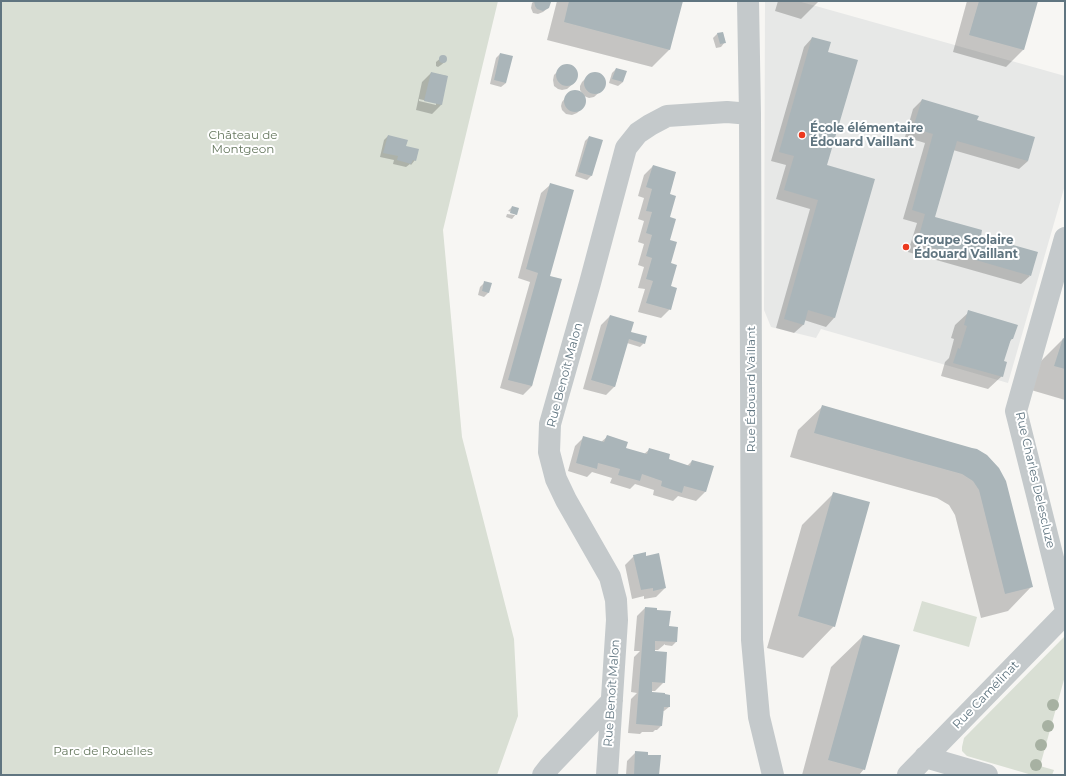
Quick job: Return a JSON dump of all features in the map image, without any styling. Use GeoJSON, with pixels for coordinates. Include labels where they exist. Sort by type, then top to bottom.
{"type":"FeatureCollection","features":[{"type":"Feature","properties":{"kind":"street","name":"Rue Édouard Vaillant"},"geometry":{"type":"LineString","coordinates":[[748,1],[750,114],[752,640],[759,717],[773,775]]}},
{"type":"Feature","properties":{"kind":"street","name":"Rue Benoît Malon"},"geometry":{"type":"LineString","coordinates":[[607,775],[617,620],[616,600],[610,577],[566,500],[556,479],[549,452],[550,424],[592,276],[626,148],[638,133],[667,116],[727,112],[750,114]]}},
{"type":"Feature","properties":{"kind":"street","name":"Rue Charles Delescluze"},"geometry":{"type":"LineString","coordinates":[[1065,238],[1016,411],[1065,606]]}},
{"type":"Feature","properties":{"kind":"street","name":"Rue Camélinat"},"geometry":{"type":"LineString","coordinates":[[908,775],[1065,614]]}},
{"type":"Feature","properties":{"kind":"street"},"geometry":{"type":"LineString","coordinates":[[543,775],[612,702]]}},
{"type":"Feature","properties":{"kind":"street"},"geometry":{"type":"LineString","coordinates":[[925,757],[987,775]]}},
{"type":"Feature","properties":{"kind":"shaded area","name":"Groupe Scolaire Édouard Vaillant"},"geometry":{"type":"Polygon","coordinates":[[[765,1],[798,1],[1065,76],[1065,185],[1008,383],[821,329],[816,338],[771,327],[764,310],[765,1]]]}},
{"type":"Feature","properties":{"kind":"green space"},"geometry":{"type":"Polygon","coordinates":[[[1,1],[498,1],[443,230],[462,437],[514,639],[518,716],[497,775],[1,775],[1,1]]]}},
{"type":"Feature","properties":{"kind":"green space"},"geometry":{"type":"Polygon","coordinates":[[[922,601],[977,617],[969,647],[913,631],[922,601]]]}},
{"type":"Feature","properties":{"kind":"green space"},"geometry":{"type":"Polygon","coordinates":[[[1065,636],[1065,676],[1040,766],[1054,770],[1052,775],[1032,775],[967,756],[962,751],[964,738],[1065,636]]]}},
{"type":"Feature","properties":{"kind":"building"},"geometry":{"type":"Polygon","coordinates":[[[534,1],[551,2],[549,8],[543,11],[537,9],[534,1]]]}},
{"type":"Feature","properties":{"kind":"building"},"geometry":{"type":"Polygon","coordinates":[[[569,1],[683,1],[670,50],[564,22],[569,1]]]}},
{"type":"Feature","properties":{"kind":"building"},"geometry":{"type":"Polygon","coordinates":[[[979,1],[1038,1],[1024,50],[969,35],[979,1]]]}},
{"type":"Feature","properties":{"kind":"building"},"geometry":{"type":"Polygon","coordinates":[[[723,32],[726,43],[720,44],[717,33],[723,32]]]}},
{"type":"Feature","properties":{"kind":"building"},"geometry":{"type":"Polygon","coordinates":[[[812,37],[831,42],[828,52],[858,60],[827,165],[875,179],[835,318],[808,310],[804,325],[784,319],[818,200],[784,190],[794,156],[779,152],[812,37]]]}},
{"type":"Feature","properties":{"kind":"building"},"geometry":{"type":"Polygon","coordinates":[[[500,53],[513,56],[506,83],[494,80],[500,53]]]}},
{"type":"Feature","properties":{"kind":"building"},"geometry":{"type":"Polygon","coordinates":[[[441,55],[445,55],[447,59],[445,63],[441,63],[439,61],[439,57],[441,55]]]}},
{"type":"Feature","properties":{"kind":"building"},"geometry":{"type":"Polygon","coordinates":[[[567,64],[575,67],[578,75],[575,83],[567,86],[559,83],[556,75],[559,67],[567,64]]]}},
{"type":"Feature","properties":{"kind":"building"},"geometry":{"type":"Polygon","coordinates":[[[616,68],[627,71],[623,82],[612,79],[616,68]]]}},
{"type":"Feature","properties":{"kind":"building"},"geometry":{"type":"Polygon","coordinates":[[[431,72],[448,76],[442,105],[424,101],[431,72]]]}},
{"type":"Feature","properties":{"kind":"building"},"geometry":{"type":"Polygon","coordinates":[[[595,72],[603,75],[606,83],[603,91],[595,94],[587,91],[584,83],[587,75],[595,72]]]}},
{"type":"Feature","properties":{"kind":"building"},"geometry":{"type":"Polygon","coordinates":[[[575,90],[583,93],[586,101],[583,109],[575,112],[567,109],[564,101],[567,93],[575,90]]]}},
{"type":"Feature","properties":{"kind":"building"},"geometry":{"type":"Polygon","coordinates":[[[922,99],[979,116],[977,120],[1035,137],[1028,161],[957,141],[935,217],[982,230],[981,236],[1038,252],[1031,276],[917,243],[925,214],[912,210],[933,134],[913,128],[922,99]]]}},
{"type":"Feature","properties":{"kind":"building"},"geometry":{"type":"Polygon","coordinates":[[[388,135],[408,140],[406,146],[419,149],[416,161],[413,160],[411,164],[397,160],[398,156],[383,153],[388,135]]]}},
{"type":"Feature","properties":{"kind":"building"},"geometry":{"type":"Polygon","coordinates":[[[589,136],[603,140],[592,176],[578,172],[589,136]]]}},
{"type":"Feature","properties":{"kind":"building"},"geometry":{"type":"Polygon","coordinates":[[[653,165],[676,172],[670,194],[676,196],[670,217],[676,219],[670,240],[677,242],[671,263],[677,265],[671,286],[677,288],[671,310],[646,303],[653,281],[646,279],[652,258],[646,256],[652,235],[646,233],[652,212],[646,211],[652,189],[646,187],[653,165]]]}},
{"type":"Feature","properties":{"kind":"building"},"geometry":{"type":"Polygon","coordinates":[[[550,183],[574,190],[550,276],[562,279],[532,386],[508,380],[538,273],[526,269],[550,183]]]}},
{"type":"Feature","properties":{"kind":"building"},"geometry":{"type":"Polygon","coordinates":[[[512,206],[519,208],[517,215],[510,213],[512,206]]]}},
{"type":"Feature","properties":{"kind":"building"},"geometry":{"type":"Polygon","coordinates":[[[484,281],[492,283],[489,293],[482,291],[484,281]]]}},
{"type":"Feature","properties":{"kind":"building"},"geometry":{"type":"Polygon","coordinates":[[[968,310],[1018,325],[1013,339],[1011,339],[1004,361],[1007,362],[1003,377],[953,363],[958,348],[960,349],[967,326],[964,325],[968,310]]]}},
{"type":"Feature","properties":{"kind":"building"},"geometry":{"type":"Polygon","coordinates":[[[610,315],[634,322],[631,332],[647,336],[645,344],[629,339],[615,387],[591,380],[610,315]]]}},
{"type":"Feature","properties":{"kind":"building"},"geometry":{"type":"Polygon","coordinates":[[[1063,338],[1065,339],[1065,369],[1054,366],[1063,338]]]}},
{"type":"Feature","properties":{"kind":"building"},"geometry":{"type":"Polygon","coordinates":[[[822,405],[977,449],[987,455],[999,468],[1006,481],[1033,587],[1005,594],[979,490],[973,481],[962,474],[814,433],[822,405]]]}},
{"type":"Feature","properties":{"kind":"building"},"geometry":{"type":"Polygon","coordinates":[[[607,435],[628,442],[626,448],[647,454],[649,448],[670,454],[669,459],[690,466],[692,460],[714,466],[706,492],[684,486],[682,493],[661,486],[662,481],[642,474],[640,481],[618,475],[620,469],[598,463],[597,469],[576,463],[583,436],[604,442],[607,435]]]}},
{"type":"Feature","properties":{"kind":"building"},"geometry":{"type":"Polygon","coordinates":[[[833,492],[870,502],[835,627],[798,616],[833,492]]]}},
{"type":"Feature","properties":{"kind":"building"},"geometry":{"type":"Polygon","coordinates":[[[646,552],[646,556],[659,553],[666,588],[653,591],[653,588],[641,590],[633,555],[646,552]]]}},
{"type":"Feature","properties":{"kind":"building"},"geometry":{"type":"Polygon","coordinates":[[[645,607],[671,611],[669,626],[678,627],[677,642],[655,641],[655,651],[667,652],[665,683],[652,682],[652,692],[670,695],[670,707],[664,707],[662,726],[636,724],[645,607]]]}},
{"type":"Feature","properties":{"kind":"building"},"geometry":{"type":"Polygon","coordinates":[[[863,635],[900,645],[865,770],[828,760],[863,635]]]}},
{"type":"Feature","properties":{"kind":"building"},"geometry":{"type":"Polygon","coordinates":[[[635,751],[648,752],[648,755],[661,755],[659,775],[634,775],[635,751]]]}},
{"type":"Feature","properties":{"kind":"place","name":"École élémentaire Édouard Vaillant"},"geometry":{"type":"Point","coordinates":[802,135]}},
{"type":"Feature","properties":{"kind":"place","name":"Groupe Scolaire Édouard Vaillant"},"geometry":{"type":"Point","coordinates":[906,247]}},
{"type":"Feature","properties":{"kind":"park label","name":"Château de Montgeon"},"geometry":{"type":"Point","coordinates":[243,142]}},
{"type":"Feature","properties":{"kind":"park label","name":"Parc de Rouelles"},"geometry":{"type":"Point","coordinates":[103,751]}}]}
